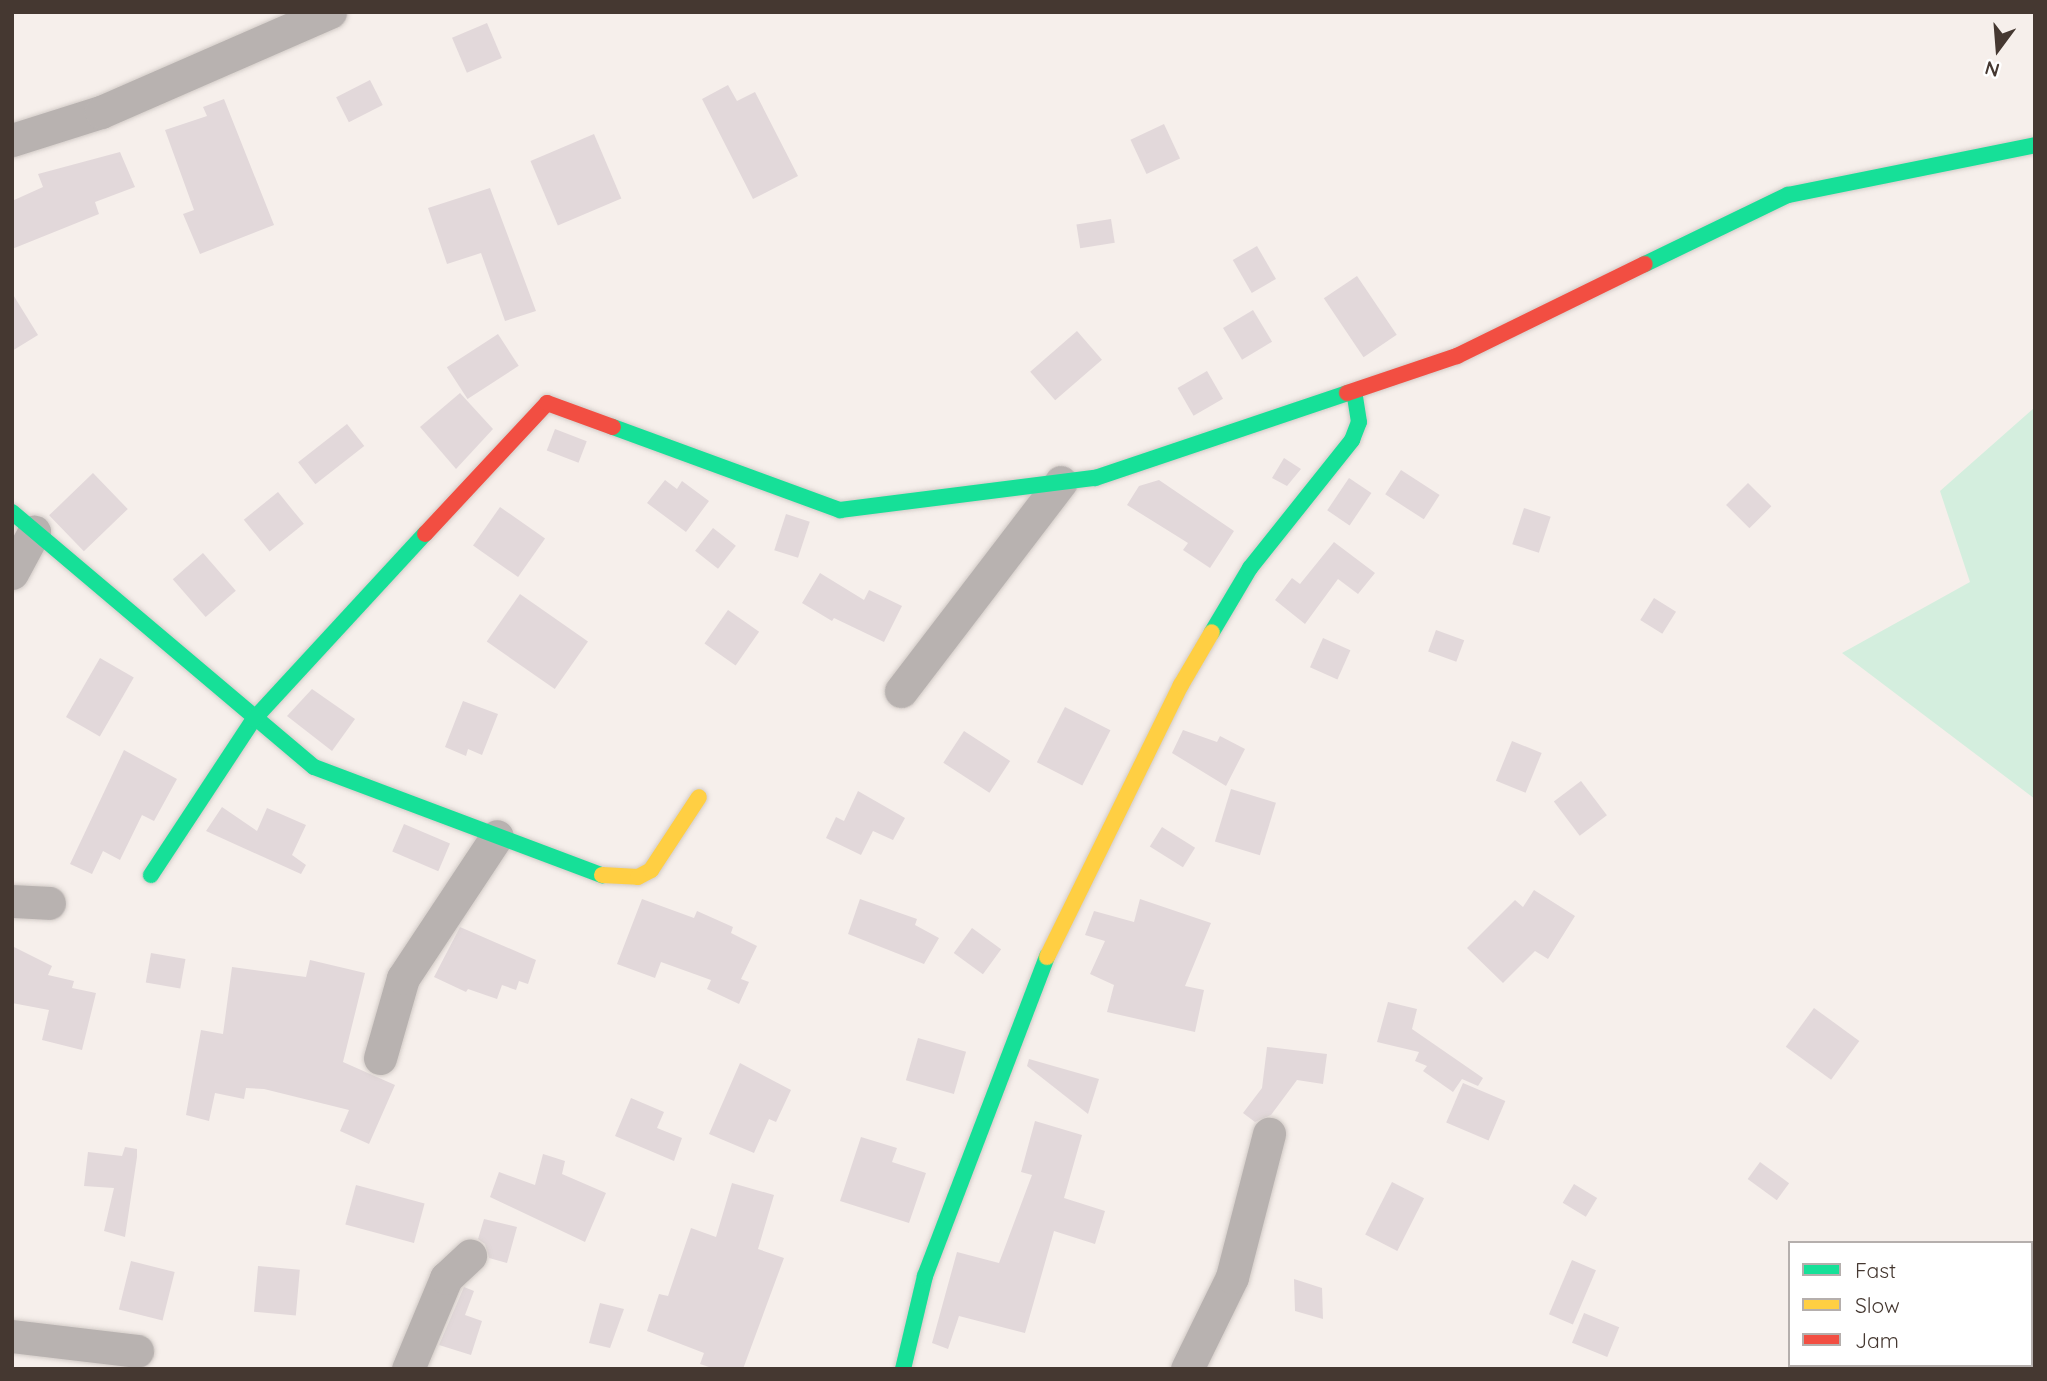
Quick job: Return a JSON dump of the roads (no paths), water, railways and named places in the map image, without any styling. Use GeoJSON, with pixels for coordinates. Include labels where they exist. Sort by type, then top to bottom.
{"type":"FeatureCollection","features":[{"type":"Feature","properties":{"kind":"street"},"geometry":{"type":"LineString","coordinates":[[12,140],[101,112],[330,12]]}},
{"type":"Feature","properties":{"kind":"street"},"geometry":{"type":"LineString","coordinates":[[151,875],[254,719],[547,403],[840,510],[1094,478],[1457,356],[1788,195],[2035,145]]}},
{"type":"Feature","properties":{"kind":"street"},"geometry":{"type":"LineString","coordinates":[[903,1369],[925,1276],[1034,984],[1124,794],[1188,674],[1250,568],[1352,440],[1359,422],[1354,391]]}},
{"type":"Feature","properties":{"kind":"street"},"geometry":{"type":"LineString","coordinates":[[901,691],[1062,482]]}},
{"type":"Feature","properties":{"kind":"street"},"geometry":{"type":"LineString","coordinates":[[12,573],[23,522],[314,767],[602,874],[638,877],[651,870],[699,797]]}},
{"type":"Feature","properties":{"kind":"street"},"geometry":{"type":"LineString","coordinates":[[380,1058],[403,978],[497,836]]}},
{"type":"Feature","properties":{"kind":"street"},"geometry":{"type":"LineString","coordinates":[[12,901],[50,903]]}},
{"type":"Feature","properties":{"kind":"street"},"geometry":{"type":"LineString","coordinates":[[1187,1369],[1232,1277],[1269,1134]]}},
{"type":"Feature","properties":{"kind":"street"},"geometry":{"type":"LineString","coordinates":[[408,1369],[446,1278],[470,1256]]}},
{"type":"Feature","properties":{"kind":"street"},"geometry":{"type":"LineString","coordinates":[[12,1336],[137,1351]]}}]}
